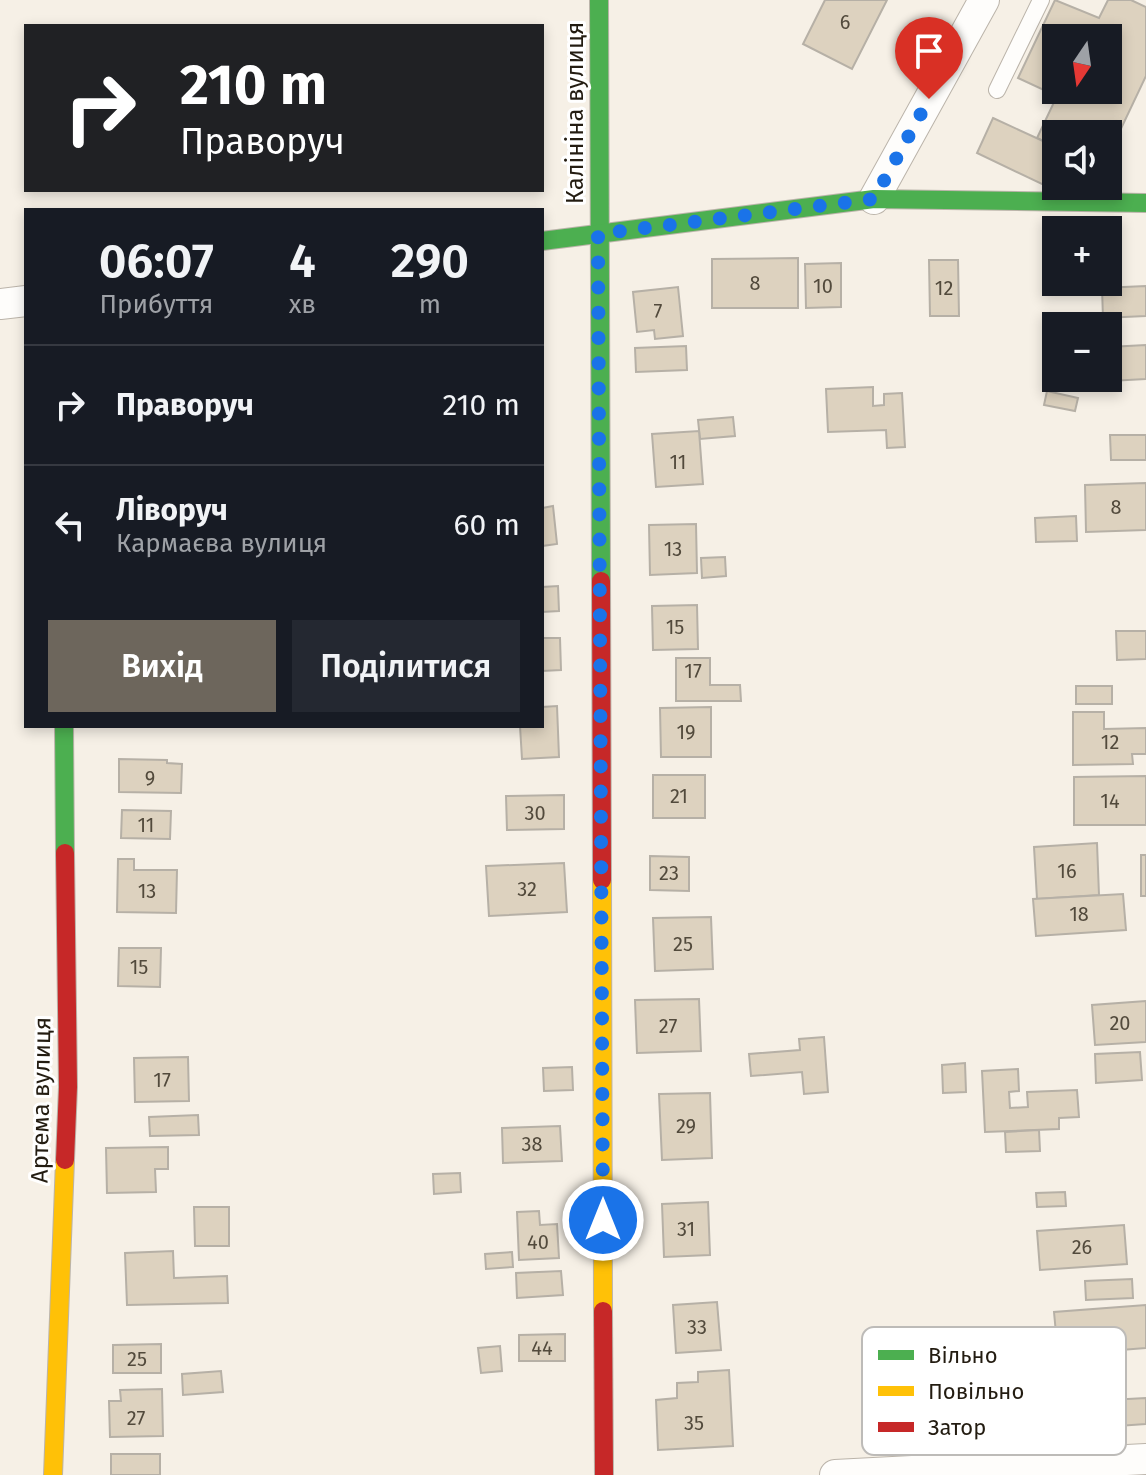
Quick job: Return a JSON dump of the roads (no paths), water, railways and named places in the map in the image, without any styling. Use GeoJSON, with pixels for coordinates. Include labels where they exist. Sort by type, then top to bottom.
{"type":"FeatureCollection","features":[{"type":"Feature","properties":{"kind":"street","name":"Калініна вулиця"},"geometry":{"type":"LineString","coordinates":[[599,0],[604,1475]]}},
{"type":"Feature","properties":{"kind":"street"},"geometry":{"type":"LineString","coordinates":[[874,199],[984,0]]}},
{"type":"Feature","properties":{"kind":"street"},"geometry":{"type":"LineString","coordinates":[[544,241],[874,199],[1146,203]]}},
{"type":"Feature","properties":{"kind":"street"},"geometry":{"type":"LineString","coordinates":[[0,304],[24,301]]}},
{"type":"Feature","properties":{"kind":"street","name":"Артема вулиця"},"geometry":{"type":"LineString","coordinates":[[53,1475],[68,1087],[64,728]]}},
{"type":"Feature","properties":{"kind":"street"},"geometry":{"type":"LineString","coordinates":[[835,1475],[1146,1459]]}},
{"type":"Feature","properties":{"kind":"lane"},"geometry":{"type":"LineString","coordinates":[[997,90],[1041,0]]}}]}
